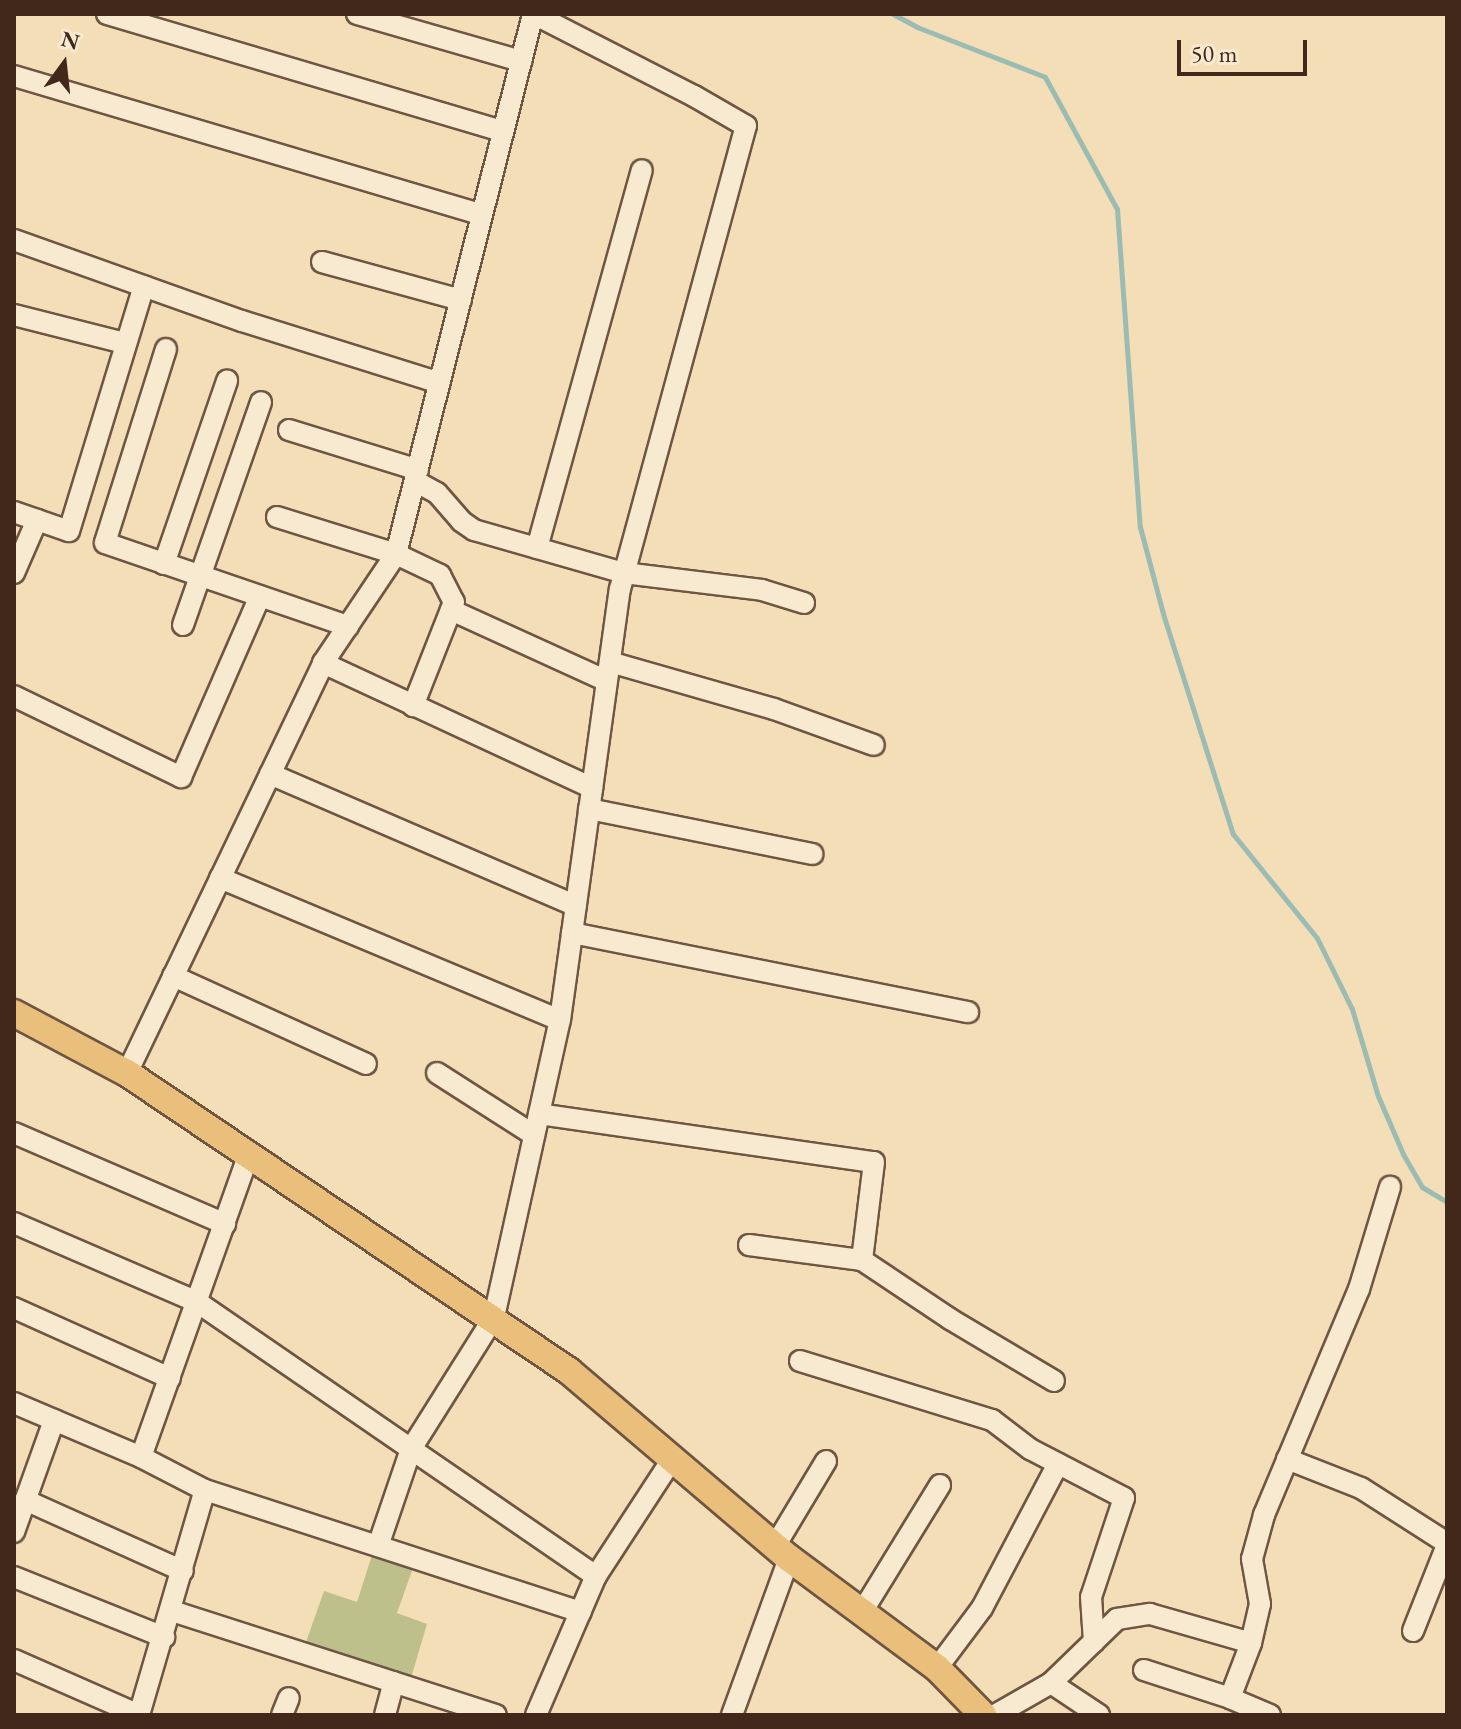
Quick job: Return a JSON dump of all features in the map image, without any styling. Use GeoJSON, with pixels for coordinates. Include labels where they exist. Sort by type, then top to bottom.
{"type":"FeatureCollection","features":[{"type":"Feature","properties":{"kind":"main road"},"geometry":{"type":"LineString","coordinates":[[14,1013],[127,1073],[494,1317],[569,1371],[671,1461],[782,1552],[937,1668],[983,1715]]}},
{"type":"Feature","properties":{"kind":"street"},"geometry":{"type":"LineString","coordinates":[[107,14],[503,131]]}},
{"type":"Feature","properties":{"kind":"street"},"geometry":{"type":"LineString","coordinates":[[357,14],[521,61]]}},
{"type":"Feature","properties":{"kind":"street"},"geometry":{"type":"LineString","coordinates":[[127,1073],[323,663],[396,554],[533,14],[746,126],[624,573],[560,1020],[494,1317],[411,1449],[378,1546]]}},
{"type":"Feature","properties":{"kind":"street"},"geometry":{"type":"LineString","coordinates":[[14,76],[482,215]]}},
{"type":"Feature","properties":{"kind":"street"},"geometry":{"type":"LineString","coordinates":[[537,548],[642,170]]}},
{"type":"Feature","properties":{"kind":"street"},"geometry":{"type":"LineString","coordinates":[[14,240],[440,383]]}},
{"type":"Feature","properties":{"kind":"street"},"geometry":{"type":"LineString","coordinates":[[322,262],[461,300]]}},
{"type":"Feature","properties":{"kind":"street"},"geometry":{"type":"LineString","coordinates":[[14,512],[69,531],[144,286]]}},
{"type":"Feature","properties":{"kind":"street"},"geometry":{"type":"LineString","coordinates":[[14,315],[125,343]]}},
{"type":"Feature","properties":{"kind":"street"},"geometry":{"type":"LineString","coordinates":[[166,349],[105,543],[348,626]]}},
{"type":"Feature","properties":{"kind":"street"},"geometry":{"type":"LineString","coordinates":[[164,564],[227,381]]}},
{"type":"Feature","properties":{"kind":"street"},"geometry":{"type":"LineString","coordinates":[[183,625],[261,402]]}},
{"type":"Feature","properties":{"kind":"street"},"geometry":{"type":"LineString","coordinates":[[289,430],[416,475],[437,493],[461,521],[474,530],[624,573],[762,590],[804,603]]}},
{"type":"Feature","properties":{"kind":"street"},"geometry":{"type":"LineString","coordinates":[[277,517],[396,554],[440,575],[454,602],[413,706]]}},
{"type":"Feature","properties":{"kind":"street"},"geometry":{"type":"LineString","coordinates":[[14,573],[37,520]]}},
{"type":"Feature","properties":{"kind":"street"},"geometry":{"type":"LineString","coordinates":[[17,704],[181,777],[260,596]]}},
{"type":"Feature","properties":{"kind":"street"},"geometry":{"type":"LineString","coordinates":[[451,610],[609,671],[774,709],[874,745]]}},
{"type":"Feature","properties":{"kind":"street"},"geometry":{"type":"LineString","coordinates":[[323,663],[591,799],[813,854]]}},
{"type":"Feature","properties":{"kind":"street"},"geometry":{"type":"LineString","coordinates":[[270,774],[576,906]]}},
{"type":"Feature","properties":{"kind":"street"},"geometry":{"type":"LineString","coordinates":[[220,878],[560,1020]]}},
{"type":"Feature","properties":{"kind":"street"},"geometry":{"type":"LineString","coordinates":[[572,933],[968,1012]]}},
{"type":"Feature","properties":{"kind":"street"},"geometry":{"type":"LineString","coordinates":[[173,976],[366,1064]]}},
{"type":"Feature","properties":{"kind":"street"},"geometry":{"type":"LineString","coordinates":[[437,1073],[534,1135]]}},
{"type":"Feature","properties":{"kind":"street"},"geometry":{"type":"LineString","coordinates":[[539,1114],[874,1162],[862,1260]]}},
{"type":"Feature","properties":{"kind":"street"},"geometry":{"type":"LineString","coordinates":[[14,1133],[225,1224]]}},
{"type":"Feature","properties":{"kind":"street"},"geometry":{"type":"LineString","coordinates":[[141,1457],[249,1154]]}},
{"type":"Feature","properties":{"kind":"street"},"geometry":{"type":"LineString","coordinates":[[1230,1698],[1251,1643],[1260,1604],[1252,1559],[1264,1515],[1359,1289],[1390,1187]]}},
{"type":"Feature","properties":{"kind":"street"},"geometry":{"type":"LineString","coordinates":[[14,1223],[197,1302],[596,1576]]}},
{"type":"Feature","properties":{"kind":"street"},"geometry":{"type":"LineString","coordinates":[[749,1245],[862,1260],[950,1319],[1054,1381]]}},
{"type":"Feature","properties":{"kind":"street"},"geometry":{"type":"LineString","coordinates":[[14,1308],[170,1378]]}},
{"type":"Feature","properties":{"kind":"street"},"geometry":{"type":"LineString","coordinates":[[800,1361],[992,1420],[1030,1449],[1124,1498],[1091,1597],[1094,1642]]}},
{"type":"Feature","properties":{"kind":"street"},"geometry":{"type":"LineString","coordinates":[[14,1403],[141,1457],[205,1490],[581,1612]]}},
{"type":"Feature","properties":{"kind":"street"},"geometry":{"type":"LineString","coordinates":[[14,1532],[54,1420]]}},
{"type":"Feature","properties":{"kind":"street"},"geometry":{"type":"LineString","coordinates":[[1287,1459],[1361,1488],[1447,1544],[1413,1631]]}},
{"type":"Feature","properties":{"kind":"street"},"geometry":{"type":"LineString","coordinates":[[536,1715],[596,1576],[671,1461]]}},
{"type":"Feature","properties":{"kind":"street"},"geometry":{"type":"LineString","coordinates":[[732,1715],[782,1552],[826,1461]]}},
{"type":"Feature","properties":{"kind":"street"},"geometry":{"type":"LineString","coordinates":[[937,1668],[982,1608],[1058,1464]]}},
{"type":"Feature","properties":{"kind":"street"},"geometry":{"type":"LineString","coordinates":[[862,1612],[940,1485]]}},
{"type":"Feature","properties":{"kind":"street"},"geometry":{"type":"LineString","coordinates":[[14,1660],[139,1715],[205,1490]]}},
{"type":"Feature","properties":{"kind":"street"},"geometry":{"type":"LineString","coordinates":[[25,1500],[183,1571]]}},
{"type":"Feature","properties":{"kind":"street"},"geometry":{"type":"LineString","coordinates":[[14,1577],[164,1637]]}},
{"type":"Feature","properties":{"kind":"street"},"geometry":{"type":"LineString","coordinates":[[172,1611],[496,1715]]}},
{"type":"Feature","properties":{"kind":"street"},"geometry":{"type":"LineString","coordinates":[[995,1715],[1051,1683],[1117,1619],[1150,1614],[1251,1643]]}},
{"type":"Feature","properties":{"kind":"street"},"geometry":{"type":"LineString","coordinates":[[1144,1670],[1230,1698],[1270,1715]]}},
{"type":"Feature","properties":{"kind":"street"},"geometry":{"type":"LineString","coordinates":[[385,1715],[394,1682]]}},
{"type":"Feature","properties":{"kind":"street"},"geometry":{"type":"LineString","coordinates":[[1051,1683],[1099,1715]]}},
{"type":"Feature","properties":{"kind":"green space"},"geometry":{"type":"Polygon","coordinates":[[[373,1552],[414,1565],[397,1613],[427,1624],[411,1678],[305,1645],[324,1591],[357,1602],[373,1552]]]}},
{"type":"Feature","properties":{"kind":"waterway"},"geometry":{"type":"LineString","coordinates":[[893,14],[917,27],[1045,77],[1117,209],[1140,527],[1164,617],[1233,834],[1317,938],[1352,1009],[1378,1096],[1403,1154],[1422,1187],[1447,1202]]}}]}
